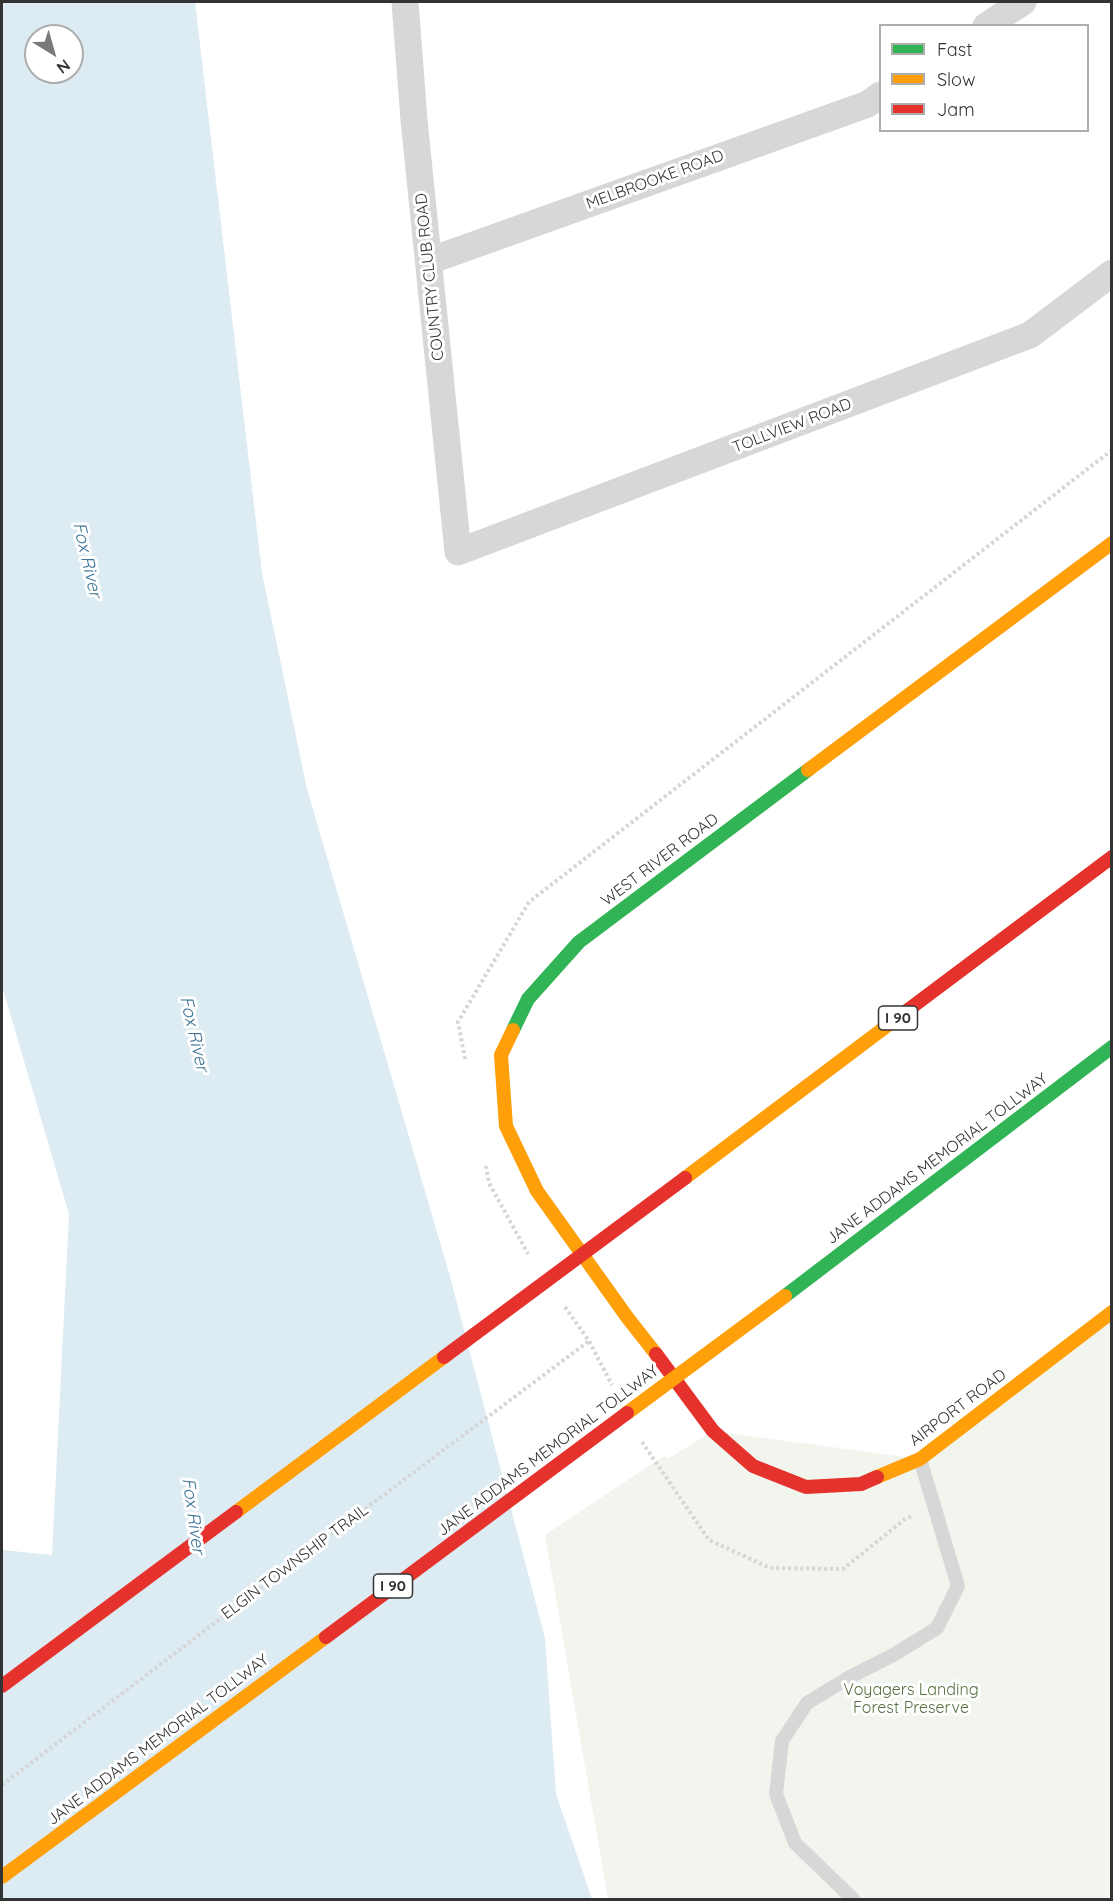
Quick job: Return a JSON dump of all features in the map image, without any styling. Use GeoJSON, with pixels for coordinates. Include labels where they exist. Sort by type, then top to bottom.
{"type":"FeatureCollection","features":[{"type":"Feature","properties":{"kind":"main road","name":"WEST RIVER ROAD"},"geometry":{"type":"LineString","coordinates":[[627,1317],[537,1191],[506,1126],[501,1055],[528,999],[579,942],[1112,543]]}},
{"type":"Feature","properties":{"kind":"main road","name":"I 90"},"geometry":{"type":"LineString","coordinates":[[2,1686],[1112,857]]}},
{"type":"Feature","properties":{"kind":"main road","name":"JANE ADDAMS MEMORIAL TOLLWAY"},"geometry":{"type":"LineString","coordinates":[[2,1877],[785,1296],[1112,1047]]}},
{"type":"Feature","properties":{"kind":"main road","name":"AIRPORT ROAD"},"geometry":{"type":"LineString","coordinates":[[627,1317],[713,1431],[753,1466],[806,1487],[861,1484],[920,1459],[1112,1312]]}},
{"type":"Feature","properties":{"kind":"street"},"geometry":{"type":"LineString","coordinates":[[989,24],[1023,2]]}},
{"type":"Feature","properties":{"kind":"street","name":"COUNTRY CLUB ROAD"},"geometry":{"type":"LineString","coordinates":[[411,3],[429,261],[458,552]]}},
{"type":"Feature","properties":{"kind":"street","name":"MELBROOKE ROAD"},"geometry":{"type":"LineString","coordinates":[[429,261],[868,104],[879,96]]}},
{"type":"Feature","properties":{"kind":"street","name":"TOLLVIEW ROAD"},"geometry":{"type":"LineString","coordinates":[[458,552],[1030,335],[1112,273]]}},
{"type":"Feature","properties":{"kind":"lane"},"geometry":{"type":"LineString","coordinates":[[854,1899],[795,1843],[776,1794],[782,1741],[807,1703],[937,1628],[958,1586],[920,1459]]}},
{"type":"Feature","properties":{"kind":"path","name":"ELGIN TOWNSHIP TRAIL"},"geometry":{"type":"LineString","coordinates":[[2,1785],[589,1341]]}},
{"type":"Feature","properties":{"kind":"green space","name":"Voyagers Landing Forest Preserve"},"geometry":{"type":"Polygon","coordinates":[[[1111,1312],[1111,1899],[608,1899],[545,1535],[664,1456],[669,1458],[713,1431],[920,1459],[1111,1312]]]}},
{"type":"Feature","properties":{"kind":"water","name":"Fox River"},"geometry":{"type":"Polygon","coordinates":[[[2,2],[195,2],[262,573],[307,789],[449,1273],[545,1638],[556,1794],[592,1899],[2,1899],[2,1550],[52,1555],[69,1214],[2,986],[2,2]]]}},
{"type":"Feature","properties":{"kind":"traffic: fast"},"geometry":{"type":"LineString","coordinates":[[513,1030],[528,999],[579,942],[808,770]]}},
{"type":"Feature","properties":{"kind":"traffic: fast"},"geometry":{"type":"LineString","coordinates":[[785,1296],[1112,1047]]}},
{"type":"Feature","properties":{"kind":"traffic: slow"},"geometry":{"type":"LineString","coordinates":[[808,770],[1112,543]]}},
{"type":"Feature","properties":{"kind":"traffic: slow"},"geometry":{"type":"LineString","coordinates":[[685,1178],[908,1010]]}},
{"type":"Feature","properties":{"kind":"traffic: slow"},"geometry":{"type":"LineString","coordinates":[[513,1030],[501,1055],[506,1126],[537,1191],[656,1354]]}},
{"type":"Feature","properties":{"kind":"traffic: slow"},"geometry":{"type":"LineString","coordinates":[[627,1413],[785,1296]]}},
{"type":"Feature","properties":{"kind":"traffic: slow"},"geometry":{"type":"LineString","coordinates":[[877,1477],[920,1459],[1112,1312]]}},
{"type":"Feature","properties":{"kind":"traffic: slow"},"geometry":{"type":"LineString","coordinates":[[236,1512],[444,1357]]}},
{"type":"Feature","properties":{"kind":"traffic: slow"},"geometry":{"type":"LineString","coordinates":[[2,1877],[326,1637]]}},
{"type":"Feature","properties":{"kind":"traffic: jam"},"geometry":{"type":"LineString","coordinates":[[908,1010],[1112,857]]}},
{"type":"Feature","properties":{"kind":"traffic: jam"},"geometry":{"type":"LineString","coordinates":[[444,1357],[685,1178]]}},
{"type":"Feature","properties":{"kind":"traffic: jam"},"geometry":{"type":"LineString","coordinates":[[656,1354],[713,1431],[753,1466],[806,1487],[861,1484],[877,1477]]}},
{"type":"Feature","properties":{"kind":"traffic: jam"},"geometry":{"type":"LineString","coordinates":[[326,1637],[627,1413]]}},
{"type":"Feature","properties":{"kind":"traffic: jam"},"geometry":{"type":"LineString","coordinates":[[2,1686],[236,1512]]}}]}
